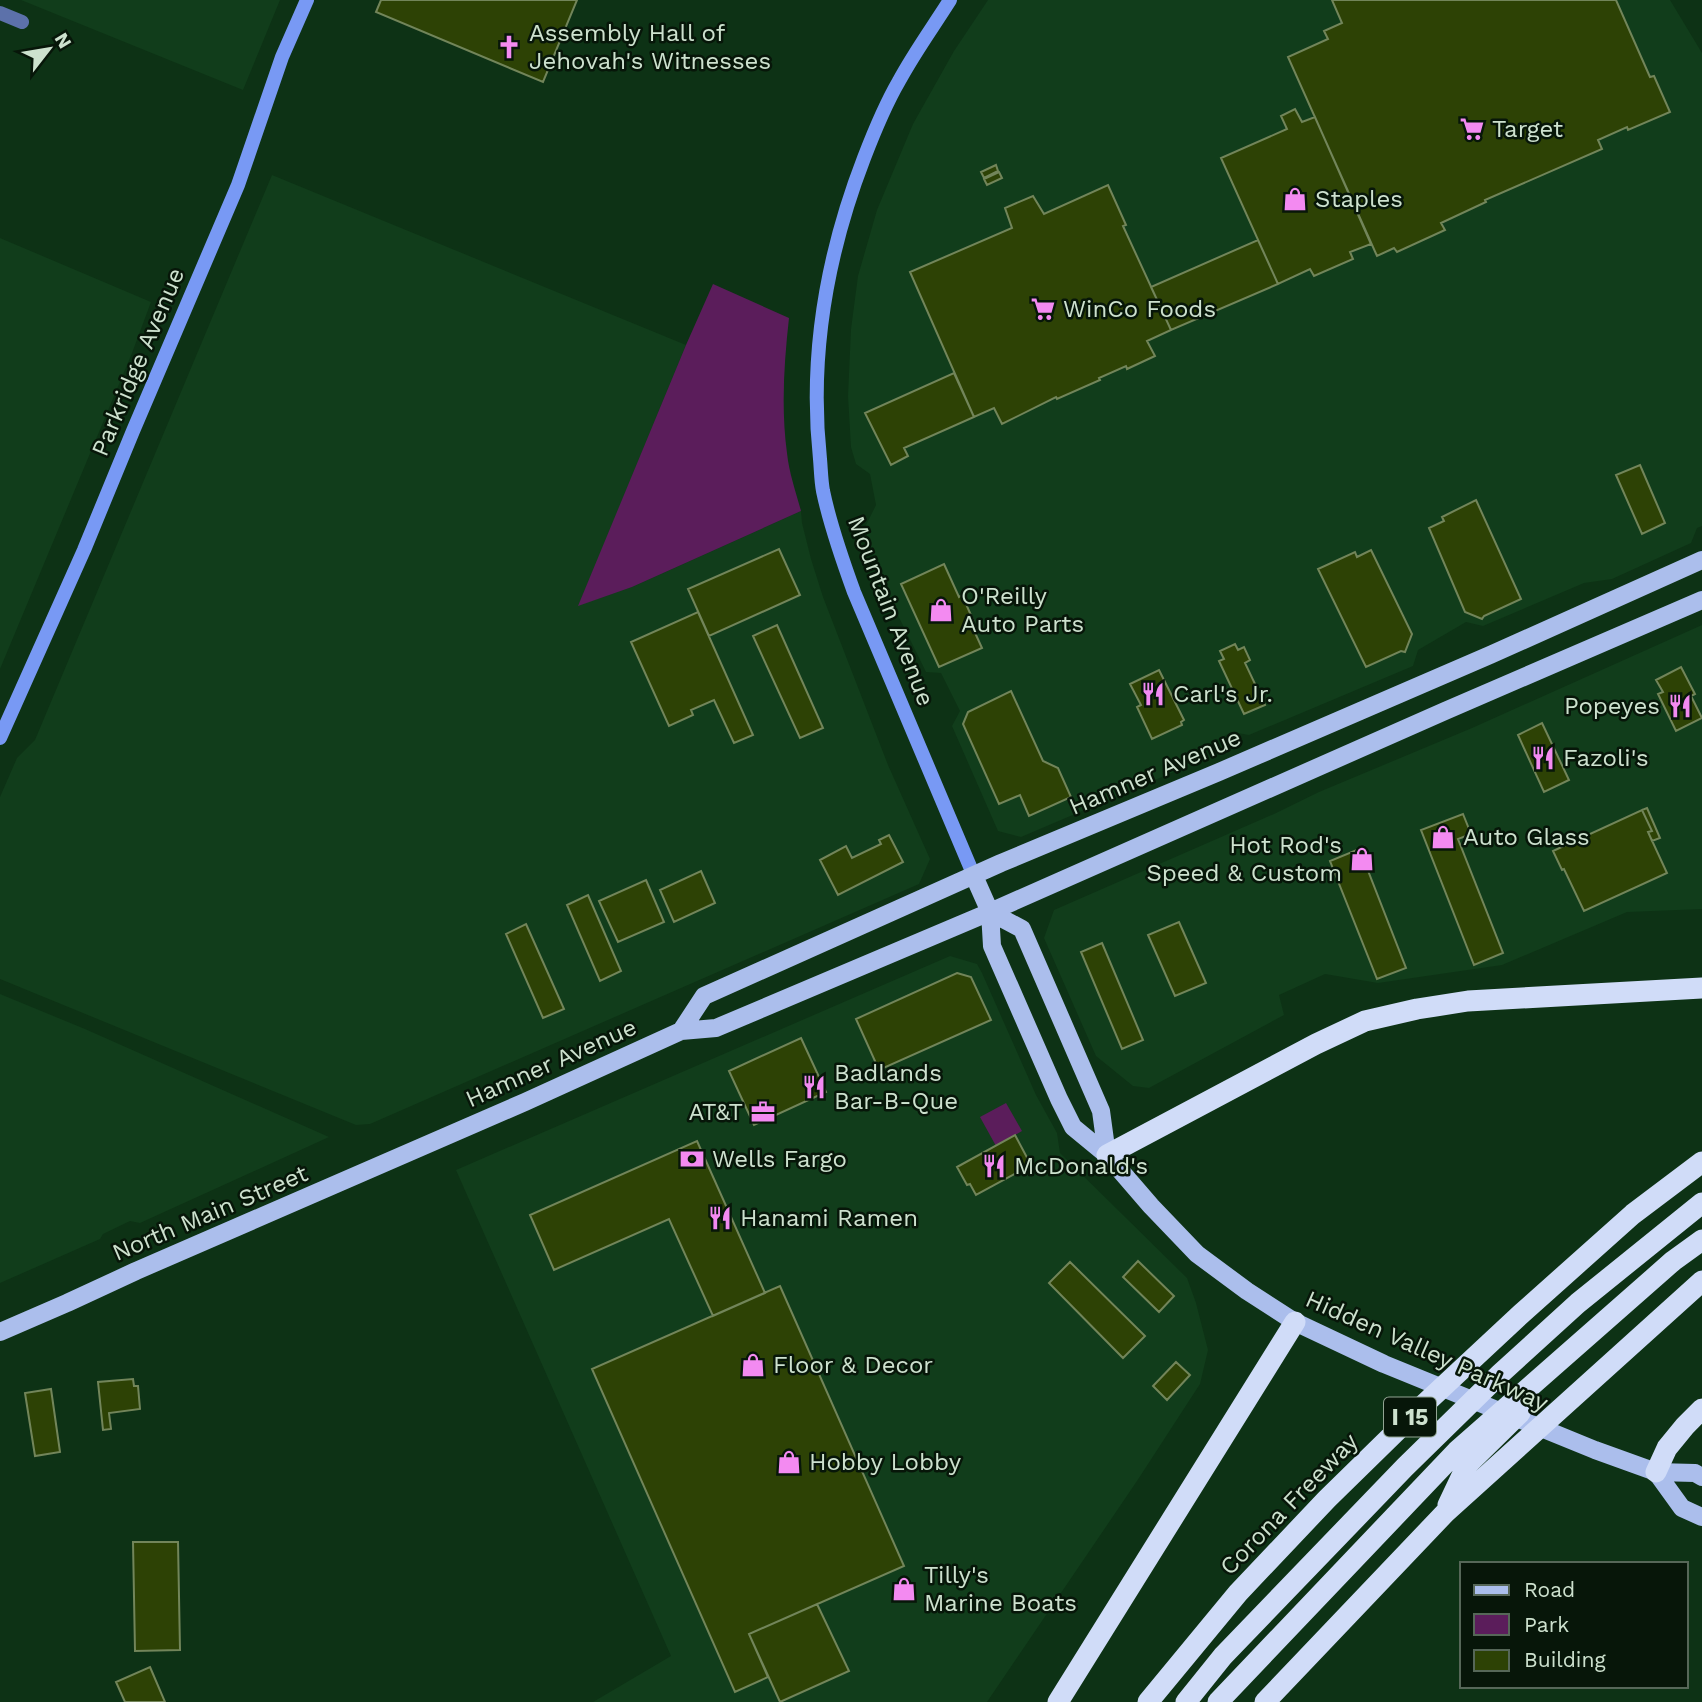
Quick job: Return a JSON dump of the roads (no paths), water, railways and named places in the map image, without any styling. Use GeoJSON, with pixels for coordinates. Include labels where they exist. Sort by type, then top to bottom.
{"type":"FeatureCollection","features":[{"type":"Feature","properties":{"kind":"highway"},"geometry":{"type":"LineString","coordinates":[[1107,1155],[1316,1044],[1365,1021],[1468,1001],[1702,988]]}},
{"type":"Feature","properties":{"kind":"highway","name":"Corona Freeway"},"geometry":{"type":"LineString","coordinates":[[1148,1702],[1238,1593],[1326,1499],[1521,1314],[1633,1214],[1702,1162]]}},
{"type":"Feature","properties":{"kind":"highway"},"geometry":{"type":"LineString","coordinates":[[1186,1702],[1223,1656],[1405,1467],[1500,1374],[1578,1303],[1702,1203]]}},
{"type":"Feature","properties":{"kind":"highway"},"geometry":{"type":"LineString","coordinates":[[1218,1702],[1457,1451],[1604,1321],[1702,1240]]}},
{"type":"Feature","properties":{"kind":"highway"},"geometry":{"type":"LineString","coordinates":[[1265,1702],[1445,1513],[1702,1282]]}},
{"type":"Feature","properties":{"kind":"highway"},"geometry":{"type":"LineString","coordinates":[[1445,1513],[1467,1465],[1585,1353],[1604,1321]]}},
{"type":"Feature","properties":{"kind":"highway"},"geometry":{"type":"LineString","coordinates":[[1058,1702],[1295,1322]]}},
{"type":"Feature","properties":{"kind":"highway"},"geometry":{"type":"LineString","coordinates":[[1656,1472],[1667,1448],[1702,1409]]}},
{"type":"Feature","properties":{"kind":"main road","name":"Parkridge Avenue"},"geometry":{"type":"LineString","coordinates":[[0,738],[84,550],[238,185],[282,57],[307,0]]}},
{"type":"Feature","properties":{"kind":"main road","name":"Mountain Avenue"},"geometry":{"type":"LineString","coordinates":[[950,0],[898,81],[874,132],[850,195],[832,261],[822,316],[816,372],[817,430],[823,491],[854,592],[974,876]]}},
{"type":"Feature","properties":{"kind":"main road","name":"Hamner Avenue"},"geometry":{"type":"LineString","coordinates":[[681,1031],[704,996],[1009,859],[1219,772],[1702,560]]}},
{"type":"Feature","properties":{"kind":"main road","name":"Hamner Avenue"},"geometry":{"type":"LineString","coordinates":[[440,1139],[681,1031],[716,1028],[990,912],[1702,600]]}},
{"type":"Feature","properties":{"kind":"main road"},"geometry":{"type":"LineString","coordinates":[[974,876],[990,912],[1022,929],[1101,1111],[1107,1155]]}},
{"type":"Feature","properties":{"kind":"main road","name":"Hidden Valley Parkway"},"geometry":{"type":"LineString","coordinates":[[990,912],[992,946],[1073,1127],[1107,1155],[1197,1254],[1295,1322],[1384,1364],[1656,1472],[1695,1474],[1702,1477]]}},
{"type":"Feature","properties":{"kind":"main road","name":"North Main Street"},"geometry":{"type":"LineString","coordinates":[[0,1332],[440,1139]]}},
{"type":"Feature","properties":{"kind":"main road"},"geometry":{"type":"LineString","coordinates":[[1656,1472],[1682,1508],[1702,1517]]}},
{"type":"Feature","properties":{"kind":"street"},"geometry":{"type":"LineString","coordinates":[[0,13],[22,22]]}},
{"type":"Feature","properties":{"kind":"place","name":"Assembly Hall of Jehovah's Witnesses"},"geometry":{"type":"Point","coordinates":[509,47]}},
{"type":"Feature","properties":{"kind":"place","name":"Target"},"geometry":{"type":"Point","coordinates":[1472,129]}},
{"type":"Feature","properties":{"kind":"place","name":"Staples"},"geometry":{"type":"Point","coordinates":[1295,199]}},
{"type":"Feature","properties":{"kind":"place","name":"WinCo Foods"},"geometry":{"type":"Point","coordinates":[1043,309]}},
{"type":"Feature","properties":{"kind":"place","name":"O'Reilly Auto Parts"},"geometry":{"type":"Point","coordinates":[941,610]}},
{"type":"Feature","properties":{"kind":"place","name":"Carl's Jr."},"geometry":{"type":"Point","coordinates":[1153,694]}},
{"type":"Feature","properties":{"kind":"place","name":"Popeyes"},"geometry":{"type":"Point","coordinates":[1680,706]}},
{"type":"Feature","properties":{"kind":"place","name":"Fazoli's"},"geometry":{"type":"Point","coordinates":[1543,758]}},
{"type":"Feature","properties":{"kind":"place","name":"Auto Glass"},"geometry":{"type":"Point","coordinates":[1443,837]}},
{"type":"Feature","properties":{"kind":"place","name":"Hot Rod's Speed & Custom"},"geometry":{"type":"Point","coordinates":[1362,859]}},
{"type":"Feature","properties":{"kind":"place","name":"Badlands Bar-B-Que"},"geometry":{"type":"Point","coordinates":[814,1087]}},
{"type":"Feature","properties":{"kind":"place","name":"AT&T"},"geometry":{"type":"Point","coordinates":[763,1112]}},
{"type":"Feature","properties":{"kind":"place","name":"Wells Fargo"},"geometry":{"type":"Point","coordinates":[692,1159]}},
{"type":"Feature","properties":{"kind":"place","name":"McDonald's"},"geometry":{"type":"Point","coordinates":[994,1166]}},
{"type":"Feature","properties":{"kind":"place","name":"Hanami Ramen"},"geometry":{"type":"Point","coordinates":[720,1218]}},
{"type":"Feature","properties":{"kind":"place","name":"Floor & Decor"},"geometry":{"type":"Point","coordinates":[753,1365]}},
{"type":"Feature","properties":{"kind":"place","name":"Hobby Lobby"},"geometry":{"type":"Point","coordinates":[789,1462]}},
{"type":"Feature","properties":{"kind":"place","name":"Tilly's Marine Boats"},"geometry":{"type":"Point","coordinates":[904,1589]}}]}
